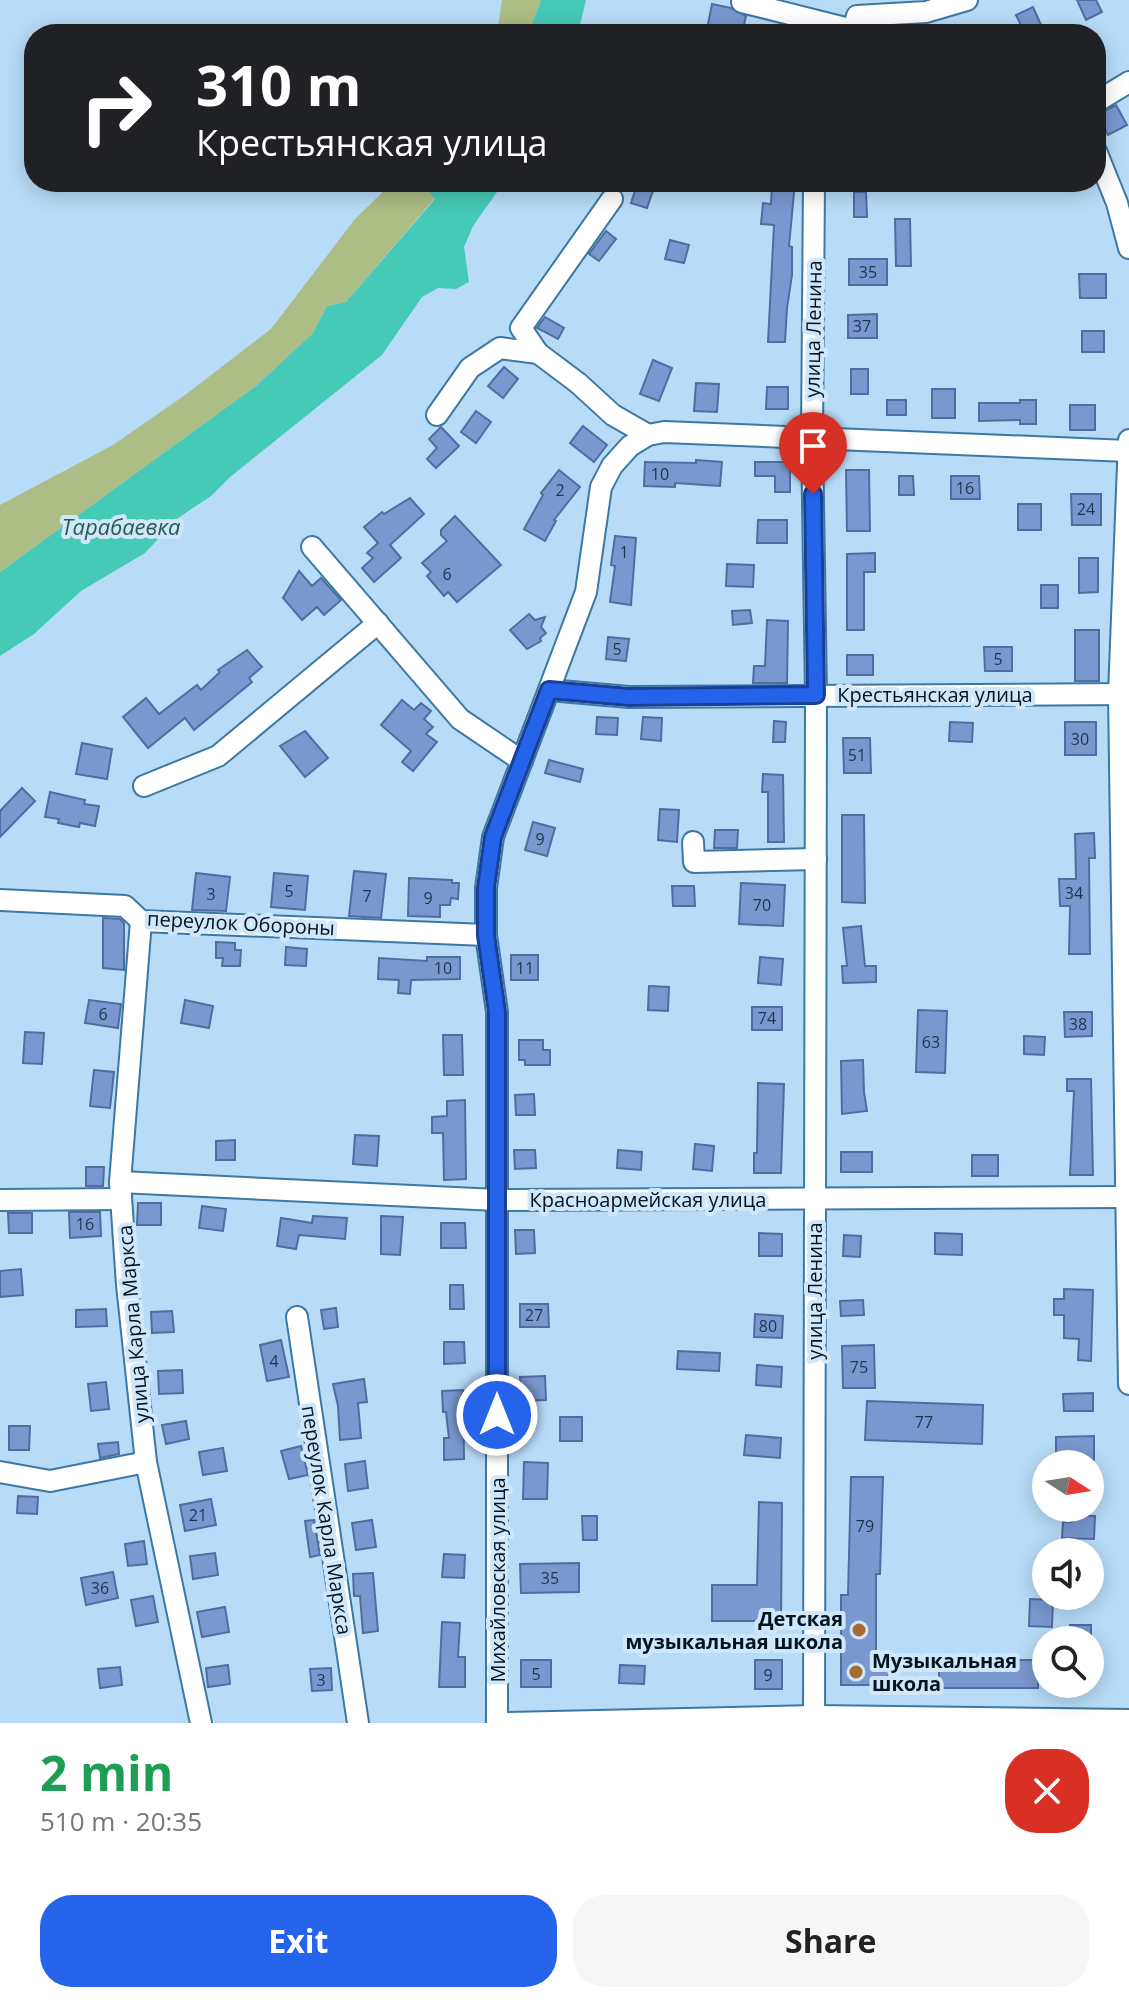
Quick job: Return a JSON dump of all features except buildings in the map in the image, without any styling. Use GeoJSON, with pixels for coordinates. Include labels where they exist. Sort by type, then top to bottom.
{"type":"FeatureCollection","features":[{"type":"Feature","properties":{"kind":"street"},"geometry":{"type":"LineString","coordinates":[[858,24],[883,7],[926,12],[967,0]]}},
{"type":"Feature","properties":{"kind":"street"},"geometry":{"type":"LineString","coordinates":[[742,2],[841,24]]}},
{"type":"Feature","properties":{"kind":"street"},"geometry":{"type":"LineString","coordinates":[[1106,96],[1129,82]]}},
{"type":"Feature","properties":{"kind":"street"},"geometry":{"type":"LineString","coordinates":[[1106,176],[1129,248]]}},
{"type":"Feature","properties":{"kind":"street","name":"улица Ленина"},"geometry":{"type":"LineString","coordinates":[[814,192],[814,1720]]}},
{"type":"Feature","properties":{"kind":"street"},"geometry":{"type":"LineString","coordinates":[[612,199],[521,328],[538,353],[613,415],[648,435],[664,432],[1128,451]]}},
{"type":"Feature","properties":{"kind":"street"},"geometry":{"type":"LineString","coordinates":[[437,415],[470,368],[500,348],[538,353]]}},
{"type":"Feature","properties":{"kind":"street","name":"Михайловская улица"},"geometry":{"type":"LineString","coordinates":[[497,1723],[497,1012],[486,935],[486,888],[493,837],[586,592],[601,487],[612,466],[630,446],[648,435]]}},
{"type":"Feature","properties":{"kind":"street"},"geometry":{"type":"LineString","coordinates":[[1129,438],[1124,694],[1129,1384]]}},
{"type":"Feature","properties":{"kind":"street"},"geometry":{"type":"LineString","coordinates":[[312,547],[460,719],[522,761]]}},
{"type":"Feature","properties":{"kind":"street"},"geometry":{"type":"LineString","coordinates":[[144,786],[218,756],[378,623]]}},
{"type":"Feature","properties":{"kind":"street","name":"Крестьянская улица"},"geometry":{"type":"LineString","coordinates":[[549,690],[629,697],[1124,694]]}},
{"type":"Feature","properties":{"kind":"street"},"geometry":{"type":"LineString","coordinates":[[693,842],[694,862],[816,859]]}},
{"type":"Feature","properties":{"kind":"street","name":"переулок Обороны"},"geometry":{"type":"LineString","coordinates":[[0,900],[125,906],[141,921],[486,935]]}},
{"type":"Feature","properties":{"kind":"street","name":"улица Карла Маркса"},"geometry":{"type":"LineString","coordinates":[[141,921],[121,1190],[127,1285],[146,1462],[201,1723]]}},
{"type":"Feature","properties":{"kind":"street","name":"Красноармейская улица"},"geometry":{"type":"LineString","coordinates":[[0,1200],[121,1190],[497,1200],[1127,1197]]}},
{"type":"Feature","properties":{"kind":"street","name":"переулок Карла Маркса"},"geometry":{"type":"LineString","coordinates":[[297,1317],[358,1723]]}},
{"type":"Feature","properties":{"kind":"street"},"geometry":{"type":"LineString","coordinates":[[0,1472],[50,1481],[146,1462]]}},
{"type":"Feature","properties":{"kind":"street"},"geometry":{"type":"LineString","coordinates":[[507,1723],[1129,1720]]}},
{"type":"Feature","properties":{"kind":"shaded area"},"geometry":{"type":"Polygon","coordinates":[[[502,0],[541,0],[532,24],[498,24],[502,0]]]}},
{"type":"Feature","properties":{"kind":"shaded area"},"geometry":{"type":"Polygon","coordinates":[[[383,192],[430,192],[435,198],[346,302],[327,306],[313,333],[256,386],[0,572],[0,505],[113,445],[271,329],[355,219],[383,192]]]}},
{"type":"Feature","properties":{"kind":"water"},"geometry":{"type":"Polygon","coordinates":[[[541,0],[586,0],[580,24],[532,24],[541,0]]]}},
{"type":"Feature","properties":{"kind":"water","name":"Тарабаевка"},"geometry":{"type":"Polygon","coordinates":[[[430,192],[497,192],[473,226],[464,247],[469,282],[456,289],[438,288],[422,297],[382,355],[230,477],[211,496],[178,518],[145,553],[81,591],[34,634],[0,656],[0,572],[256,386],[313,333],[327,306],[346,302],[435,199],[430,192]]]}},
{"type":"Feature","properties":{"kind":"place","name":"Детская музыкальная школа"},"geometry":{"type":"Point","coordinates":[859,1630]}},
{"type":"Feature","properties":{"kind":"place","name":"Музыкальная школа"},"geometry":{"type":"Point","coordinates":[856,1672]}},
{"type":"Feature","properties":{"kind":"route"},"geometry":{"type":"LineString","coordinates":[[497,1415],[497,1012],[486,935],[486,888],[493,837],[549,690],[629,697],[816,695],[813,494]]}}]}
